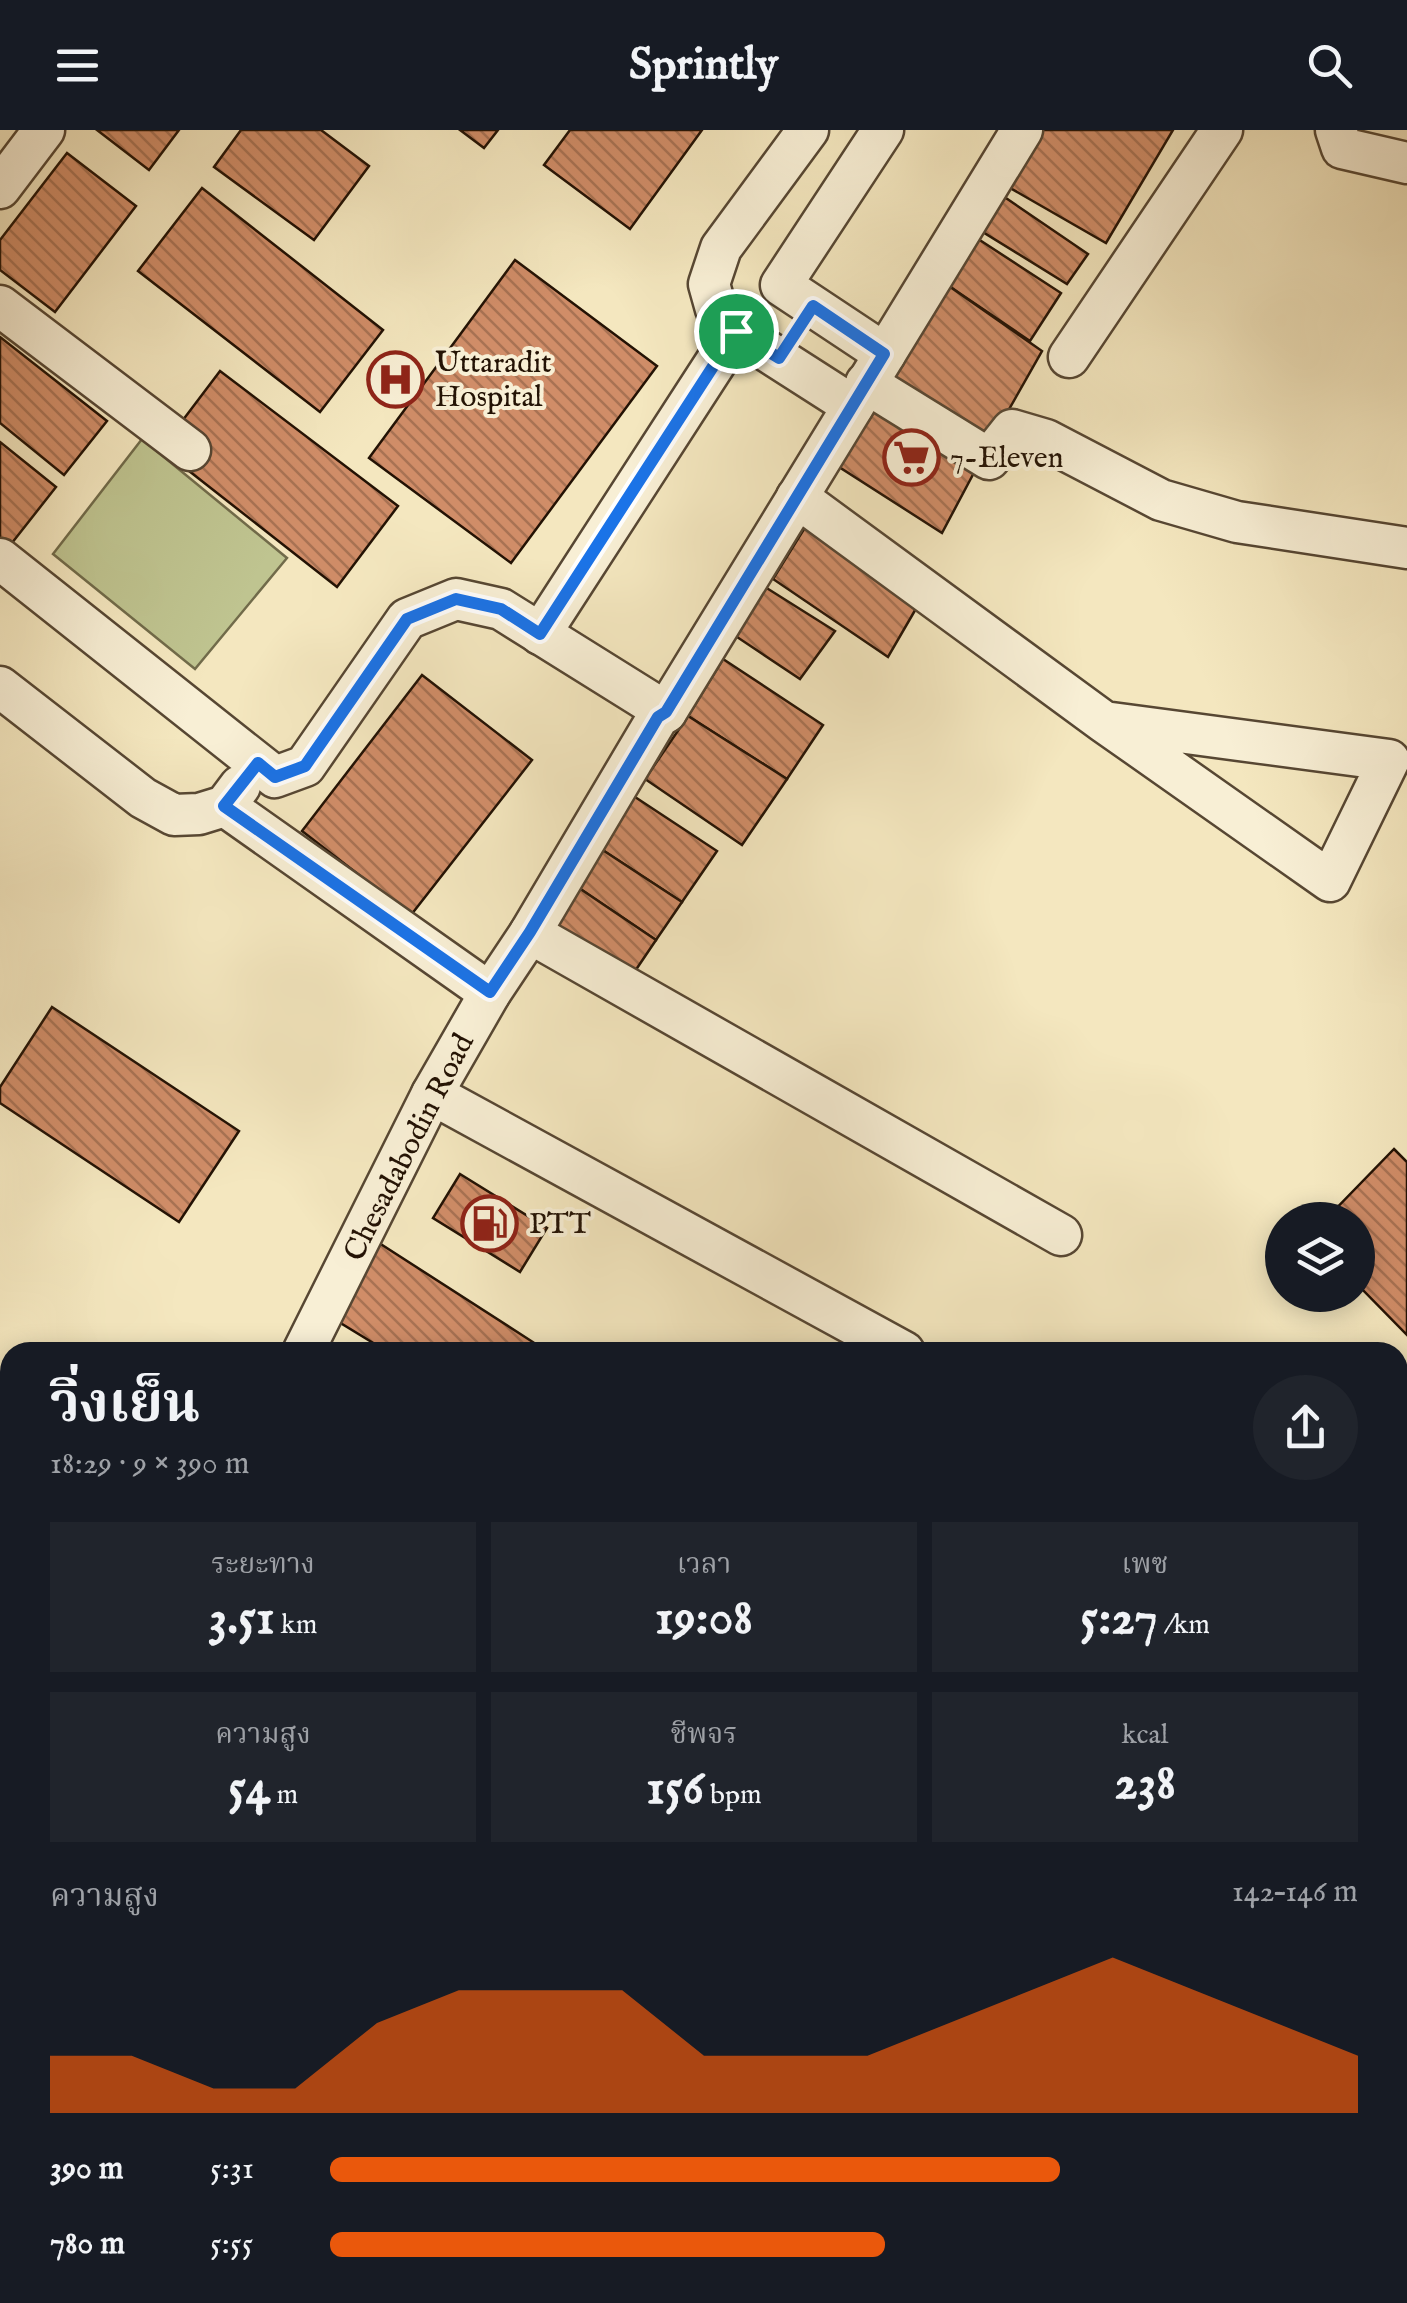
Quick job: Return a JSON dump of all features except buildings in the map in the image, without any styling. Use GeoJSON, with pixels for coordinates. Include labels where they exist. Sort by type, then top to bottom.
{"type":"FeatureCollection","features":[{"type":"Feature","properties":{"kind":"street"},"geometry":{"type":"LineString","coordinates":[[0,188],[44,130]]}},
{"type":"Feature","properties":{"kind":"street"},"geometry":{"type":"LineString","coordinates":[[808,130],[721,248],[710,284],[716,309],[736,331],[779,358],[868,381],[989,459],[1012,430],[1046,440],[1161,500],[1237,522],[1407,548]]}},
{"type":"Feature","properties":{"kind":"street"},"geometry":{"type":"LineString","coordinates":[[868,381],[813,306],[781,285],[883,130]]}},
{"type":"Feature","properties":{"kind":"street","name":"Chesadabodin Road"},"geometry":{"type":"LineString","coordinates":[[308,1342],[432,1094],[490,992],[1022,130]]}},
{"type":"Feature","properties":{"kind":"street"},"geometry":{"type":"LineString","coordinates":[[1070,357],[1222,130]]}},
{"type":"Feature","properties":{"kind":"street"},"geometry":{"type":"LineString","coordinates":[[1336,130],[1342,148],[1407,163]]}},
{"type":"Feature","properties":{"kind":"street"},"geometry":{"type":"LineString","coordinates":[[0,306],[190,450]]}},
{"type":"Feature","properties":{"kind":"street"},"geometry":{"type":"LineString","coordinates":[[779,358],[813,306]]}},
{"type":"Feature","properties":{"kind":"street"},"geometry":{"type":"LineString","coordinates":[[540,634],[736,331]]}},
{"type":"Feature","properties":{"kind":"street"},"geometry":{"type":"LineString","coordinates":[[797,497],[1104,722],[1330,881],[1389,760],[1104,722]]}},
{"type":"Feature","properties":{"kind":"street"},"geometry":{"type":"LineString","coordinates":[[0,558],[275,777],[305,766],[407,619],[456,599],[501,609],[666,712]]}},
{"type":"Feature","properties":{"kind":"street"},"geometry":{"type":"LineString","coordinates":[[0,687],[159,808],[174,815],[199,814],[224,806],[258,763]]}},
{"type":"Feature","properties":{"kind":"street"},"geometry":{"type":"LineString","coordinates":[[224,806],[490,992]]}},
{"type":"Feature","properties":{"kind":"street"},"geometry":{"type":"LineString","coordinates":[[530,932],[1061,1235]]}},
{"type":"Feature","properties":{"kind":"street"},"geometry":{"type":"LineString","coordinates":[[432,1094],[886,1342]]}},
{"type":"Feature","properties":{"kind":"green space"},"geometry":{"type":"Polygon","coordinates":[[[142,439],[287,558],[195,669],[53,554],[142,439]]]}},
{"type":"Feature","properties":{"kind":"place","name":"Uttaradit Hospital"},"geometry":{"type":"Point","coordinates":[396,379]}},
{"type":"Feature","properties":{"kind":"place","name":"7-Eleven"},"geometry":{"type":"Point","coordinates":[911,457]}},
{"type":"Feature","properties":{"kind":"place","name":"PTT"},"geometry":{"type":"Point","coordinates":[490,1223]}},
{"type":"Feature","properties":{"kind":"route"},"geometry":{"type":"LineString","coordinates":[[813,306],[884,354],[490,992],[224,806],[258,763],[275,777],[305,766],[407,619],[456,599],[501,609],[540,634],[736,331],[779,358],[813,306]]}}]}
